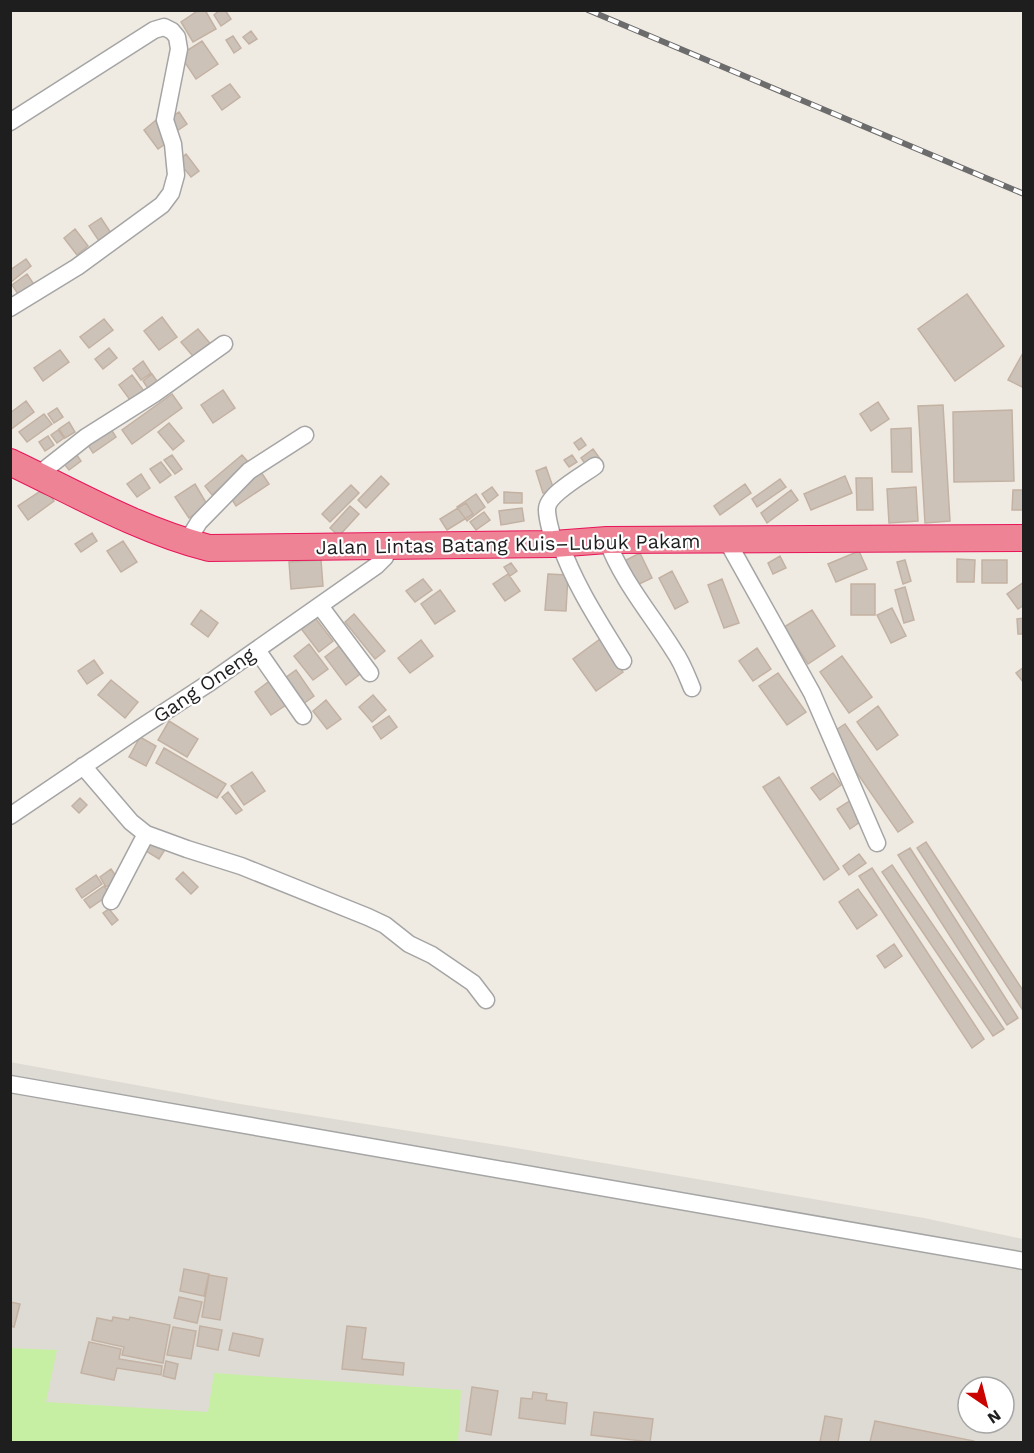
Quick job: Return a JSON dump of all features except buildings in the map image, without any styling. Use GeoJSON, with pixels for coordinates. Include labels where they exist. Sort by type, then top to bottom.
{"type":"FeatureCollection","features":[{"type":"Feature","properties":{"kind":"highway","name":"Jalan Lintas Batang Kuis–Lubuk Pakam"},"geometry":{"type":"LineString","coordinates":[[10,462],[130,520],[186,543],[209,549],[557,544],[607,540],[1023,538]]}},
{"type":"Feature","properties":{"kind":"street"},"geometry":{"type":"LineString","coordinates":[[10,122],[154,30],[164,27],[177,37],[179,49],[165,120],[173,144],[176,175],[171,193],[162,205],[77,267],[10,308]]}},
{"type":"Feature","properties":{"kind":"street"},"geometry":{"type":"LineString","coordinates":[[38,475],[86,436],[154,394],[224,344]]}},
{"type":"Feature","properties":{"kind":"street"},"geometry":{"type":"LineString","coordinates":[[186,543],[199,522],[249,471],[305,435]]}},
{"type":"Feature","properties":{"kind":"street"},"geometry":{"type":"LineString","coordinates":[[595,466],[555,494],[548,502],[547,510],[557,544],[569,570],[623,661]]}},
{"type":"Feature","properties":{"kind":"street"},"geometry":{"type":"LineString","coordinates":[[726,539],[812,693],[877,843]]}},
{"type":"Feature","properties":{"kind":"street"},"geometry":{"type":"LineString","coordinates":[[607,540],[612,556],[676,653],[692,688]]}},
{"type":"Feature","properties":{"kind":"street","name":"Gang Oneng"},"geometry":{"type":"LineString","coordinates":[[10,816],[257,651],[376,566],[385,557],[389,547]]}},
{"type":"Feature","properties":{"kind":"street"},"geometry":{"type":"LineString","coordinates":[[320,606],[370,673]]}},
{"type":"Feature","properties":{"kind":"street"},"geometry":{"type":"LineString","coordinates":[[257,651],[303,716]]}},
{"type":"Feature","properties":{"kind":"street"},"geometry":{"type":"LineString","coordinates":[[83,766],[131,822],[146,834],[241,866],[377,921],[409,944],[432,955],[473,983],[486,1000]]}},
{"type":"Feature","properties":{"kind":"street"},"geometry":{"type":"LineString","coordinates":[[111,901],[146,834]]}},
{"type":"Feature","properties":{"kind":"street"},"geometry":{"type":"LineString","coordinates":[[10,1084],[672,1197],[1023,1261]]}},
{"type":"Feature","properties":{"kind":"shaded area"},"geometry":{"type":"Polygon","coordinates":[[[10,1062],[240,1104],[510,1147],[924,1218],[1023,1239],[1023,1442],[11,1442],[10,1062]]]}},
{"type":"Feature","properties":{"kind":"green space"},"geometry":{"type":"Polygon","coordinates":[[[11,1348],[57,1350],[46,1402],[208,1412],[214,1373],[461,1390],[458,1442],[11,1442],[11,1348]]]}},
{"type":"Feature","properties":{"kind":"railway"},"geometry":{"type":"LineString","coordinates":[[588,10],[1024,194]]}}]}
